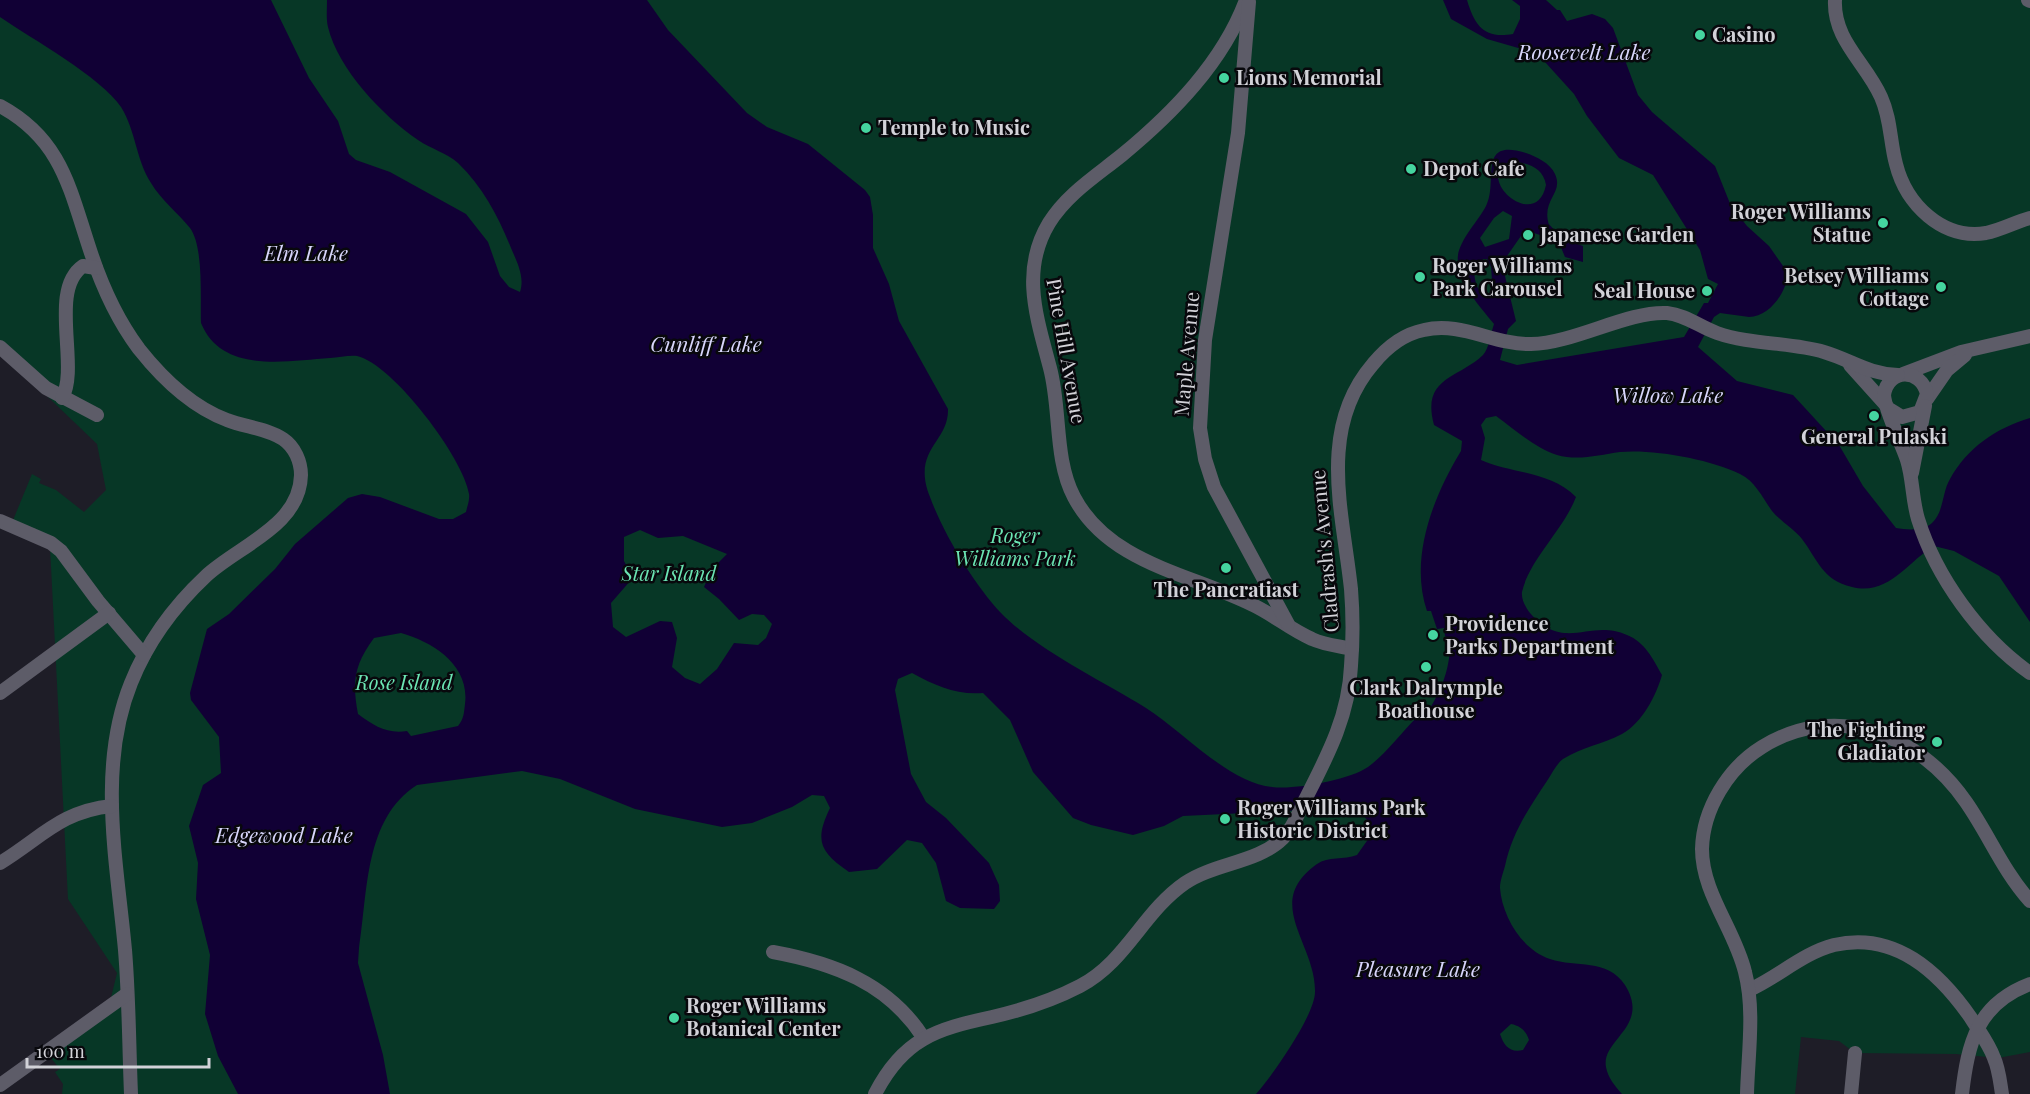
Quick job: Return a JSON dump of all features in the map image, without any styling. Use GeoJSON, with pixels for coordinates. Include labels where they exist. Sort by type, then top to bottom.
{"type":"FeatureCollection","features":[{"type":"Feature","properties":{"kind":"street","name":"Pine Hill Avenue"},"geometry":{"type":"LineString","coordinates":[[1248,0],[1219,52],[1196,83],[1163,119],[1076,191],[1055,213],[1036,254],[1032,287],[1037,322],[1056,390],[1067,477],[1073,495],[1084,512],[1106,536],[1130,553],[1255,606],[1289,626]]}},
{"type":"Feature","properties":{"kind":"street","name":"Maple Avenue"},"geometry":{"type":"LineString","coordinates":[[1248,0],[1239,133],[1204,340],[1200,428],[1205,459],[1214,487],[1289,626]]}},
{"type":"Feature","properties":{"kind":"street"},"geometry":{"type":"LineString","coordinates":[[1834,0],[1838,31],[1870,76],[1883,100],[1890,122],[1899,174],[1916,205],[1937,222],[1968,233],[1995,231],[2030,218]]}},
{"type":"Feature","properties":{"kind":"street"},"geometry":{"type":"LineString","coordinates":[[0,106],[29,124],[58,159],[69,183],[96,268],[124,326],[163,377],[216,416],[284,440],[296,453],[300,468],[298,492],[287,513],[269,530],[206,575],[172,613],[144,655],[130,684],[120,722],[113,772],[112,806],[127,994],[130,1094]]}},
{"type":"Feature","properties":{"kind":"street"},"geometry":{"type":"LineString","coordinates":[[62,398],[66,387],[65,337],[70,286],[79,269],[87,266],[96,268]]}},
{"type":"Feature","properties":{"kind":"street","name":"Cladrash's Avenue"},"geometry":{"type":"LineString","coordinates":[[875,1094],[896,1061],[922,1038],[957,1024],[1036,1005],[1094,978],[1116,960],[1155,910],[1186,883],[1214,867],[1274,845],[1286,835],[1322,768],[1345,713],[1352,649],[1352,600],[1336,473],[1341,436],[1351,400],[1363,377],[1381,355],[1415,332],[1449,328],[1527,345],[1545,343],[1656,314],[1679,315],[1709,329],[1735,337],[1825,352],[1848,363],[1899,375]]}},
{"type":"Feature","properties":{"kind":"street"},"geometry":{"type":"LineString","coordinates":[[2030,336],[1974,349],[1899,375],[1886,386],[1884,395],[1911,475],[1919,522],[1934,557],[1973,617],[2008,655],[2030,673]]}},
{"type":"Feature","properties":{"kind":"street"},"geometry":{"type":"LineString","coordinates":[[0,347],[30,376],[62,398],[97,415]]}},
{"type":"Feature","properties":{"kind":"street"},"geometry":{"type":"LineString","coordinates":[[1887,407],[1897,415],[1907,417],[1920,412],[1953,364],[1974,349]]}},
{"type":"Feature","properties":{"kind":"street","name":"Cladrash's Avenue"},"geometry":{"type":"LineString","coordinates":[[1848,363],[1887,407]]}},
{"type":"Feature","properties":{"kind":"street"},"geometry":{"type":"LineString","coordinates":[[1899,375],[1911,375],[1922,381],[1926,402],[1911,475]]}},
{"type":"Feature","properties":{"kind":"street"},"geometry":{"type":"LineString","coordinates":[[0,521],[57,547],[144,655]]}},
{"type":"Feature","properties":{"kind":"street"},"geometry":{"type":"LineString","coordinates":[[0,693],[109,613]]}},
{"type":"Feature","properties":{"kind":"street"},"geometry":{"type":"LineString","coordinates":[[1289,626],[1313,640],[1352,649]]}},
{"type":"Feature","properties":{"kind":"street"},"geometry":{"type":"LineString","coordinates":[[1747,1094],[1749,990],[1741,957],[1706,877],[1702,850],[1706,824],[1721,789],[1739,766],[1764,746],[1804,727],[1825,724],[1867,730],[1897,741],[1924,759],[1960,793],[2010,876],[2030,901]]}},
{"type":"Feature","properties":{"kind":"street"},"geometry":{"type":"LineString","coordinates":[[0,863],[62,819],[82,811],[112,806]]}},
{"type":"Feature","properties":{"kind":"street"},"geometry":{"type":"LineString","coordinates":[[1749,990],[1821,950],[1850,943],[1878,944],[1904,952],[1929,968],[1946,985],[1977,1027],[1995,1060],[2002,1094]]}},
{"type":"Feature","properties":{"kind":"street"},"geometry":{"type":"LineString","coordinates":[[773,952],[819,962],[857,977],[897,1005],[922,1038]]}},
{"type":"Feature","properties":{"kind":"street"},"geometry":{"type":"LineString","coordinates":[[1962,1094],[1967,1052],[1977,1027],[2001,1001],[2030,984]]}},
{"type":"Feature","properties":{"kind":"street"},"geometry":{"type":"LineString","coordinates":[[0,1085],[127,994]]}},
{"type":"Feature","properties":{"kind":"street"},"geometry":{"type":"LineString","coordinates":[[1851,1094],[1855,1053]]}},
{"type":"Feature","properties":{"kind":"green space","name":"Roger Williams Park"},"geometry":{"type":"Polygon","coordinates":[[[0,0],[2030,0],[2030,1052],[1998,1058],[1956,1054],[1855,1053],[1839,1041],[1801,1037],[1795,1094],[62,1094],[63,1084],[55,1072],[60,1069],[45,1051],[109,1006],[117,973],[68,899],[50,547],[11,525],[32,474],[41,479],[39,483],[56,490],[84,512],[106,490],[97,444],[0,351],[0,0]]]}},
{"type":"Feature","properties":{"kind":"water"},"geometry":{"type":"Polygon","coordinates":[[[0,0],[271,0],[309,78],[338,121],[349,154],[356,160],[390,172],[466,214],[488,242],[500,276],[509,287],[520,292],[522,281],[518,264],[489,202],[458,163],[404,130],[364,90],[341,59],[333,43],[327,24],[327,0],[647,0],[668,30],[747,113],[767,127],[808,144],[865,190],[870,197],[873,215],[873,248],[889,284],[899,321],[948,409],[947,421],[928,457],[925,481],[936,512],[951,543],[970,574],[991,601],[1016,627],[1033,640],[1146,708],[1222,766],[1256,783],[1282,788],[1335,780],[1368,767],[1416,718],[1423,719],[1443,681],[1449,661],[1450,639],[1445,636],[1444,628],[1437,629],[1431,611],[1427,611],[1422,591],[1422,549],[1433,508],[1461,451],[1462,441],[1434,425],[1431,409],[1437,388],[1483,355],[1494,324],[1467,288],[1460,271],[1458,255],[1463,241],[1486,206],[1495,156],[1500,151],[1510,150],[1526,153],[1550,167],[1557,181],[1557,187],[1548,209],[1549,225],[1540,235],[1528,231],[1523,233],[1505,259],[1503,268],[1516,321],[1508,329],[1500,360],[1517,365],[1684,337],[1704,303],[1708,303],[1718,284],[1708,279],[1700,250],[1653,175],[1619,158],[1587,116],[1574,94],[1545,62],[1532,52],[1487,39],[1451,19],[1443,0],[1467,0],[1482,29],[1495,35],[1503,35],[1513,34],[1520,19],[1520,6],[1512,0],[1546,0],[1560,10],[1567,21],[1592,14],[1605,19],[1613,28],[1638,95],[1652,112],[1715,166],[1731,206],[1747,226],[1769,246],[1788,273],[1781,295],[1764,313],[1749,317],[1720,313],[1714,317],[1698,347],[1737,381],[1793,395],[1839,445],[1863,486],[1896,528],[1920,529],[1932,523],[1939,513],[1950,479],[1965,458],[1994,434],[2030,418],[2030,622],[1999,576],[1954,551],[1934,546],[1897,576],[1877,587],[1852,587],[1834,580],[1827,574],[1802,539],[1775,515],[1754,485],[1740,474],[1697,460],[1649,452],[1634,451],[1565,457],[1549,452],[1533,443],[1496,416],[1486,418],[1481,425],[1485,438],[1481,460],[1555,482],[1576,497],[1571,509],[1539,556],[1526,580],[1522,595],[1528,611],[1543,625],[1555,631],[1577,633],[1601,630],[1627,635],[1644,647],[1662,675],[1647,708],[1629,729],[1570,755],[1558,764],[1517,832],[1508,854],[1500,885],[1509,920],[1522,940],[1531,948],[1540,955],[1560,962],[1600,967],[1618,976],[1625,985],[1631,999],[1632,1012],[1629,1022],[1606,1057],[1606,1067],[1610,1078],[1622,1094],[1256,1094],[1301,1030],[1315,992],[1313,974],[1292,909],[1294,894],[1301,879],[1317,864],[1326,860],[1357,855],[1369,838],[1371,824],[1359,811],[1341,801],[1329,800],[1290,811],[1183,816],[1164,826],[1133,835],[1091,825],[1073,818],[1033,772],[1010,720],[983,693],[964,693],[946,689],[912,673],[898,679],[895,690],[911,774],[926,802],[946,818],[989,863],[999,885],[1000,901],[994,909],[960,908],[946,901],[936,863],[922,843],[907,840],[877,869],[849,872],[826,852],[823,845],[822,829],[830,808],[824,796],[812,795],[792,807],[752,823],[722,827],[635,809],[560,779],[522,771],[417,785],[400,799],[387,817],[378,837],[367,881],[359,948],[358,963],[383,1055],[390,1094],[238,1094],[218,1056],[205,1014],[210,955],[196,899],[198,863],[189,826],[203,785],[221,773],[219,737],[191,700],[190,693],[207,629],[229,614],[275,569],[295,544],[348,498],[362,494],[380,497],[439,519],[453,519],[466,512],[469,494],[454,459],[425,415],[389,376],[372,363],[357,356],[275,362],[256,361],[224,350],[211,339],[201,323],[199,260],[194,237],[190,228],[151,183],[121,107],[98,83],[82,71],[0,17],[0,0]],[[1511,161],[1501,168],[1498,178],[1502,188],[1510,197],[1520,203],[1531,204],[1540,199],[1546,185],[1538,170],[1523,163],[1511,161]],[[1503,211],[1494,218],[1480,238],[1485,247],[1509,239],[1512,216],[1503,211]],[[1483,259],[1474,272],[1477,286],[1486,297],[1493,294],[1491,267],[1487,259],[1483,259]],[[640,530],[624,537],[624,561],[631,574],[631,580],[611,603],[613,627],[626,637],[660,621],[672,622],[677,638],[672,667],[685,678],[700,684],[717,669],[734,643],[758,645],[766,638],[772,624],[764,615],[752,614],[739,620],[704,587],[711,570],[727,554],[683,536],[658,538],[640,530]],[[401,633],[374,638],[356,674],[355,692],[358,714],[381,728],[407,731],[411,736],[458,726],[464,713],[465,690],[462,678],[447,657],[425,642],[401,633]],[[1511,1024],[1500,1034],[1508,1048],[1514,1050],[1523,1050],[1529,1040],[1523,1029],[1511,1024]]]}},
{"type":"Feature","properties":{"kind":"water"},"geometry":{"type":"Polygon","coordinates":[[[1566,240],[1583,246],[1583,262],[1565,257],[1560,245],[1566,240]]]}},
{"type":"Feature","properties":{"kind":"waterway"},"geometry":{"type":"LineString","coordinates":[[1548,226],[1563,242]]}},
{"type":"Feature","properties":{"kind":"place","name":"Casino"},"geometry":{"type":"Point","coordinates":[1700,35]}},
{"type":"Feature","properties":{"kind":"place","name":"Lions Memorial"},"geometry":{"type":"Point","coordinates":[1224,78]}},
{"type":"Feature","properties":{"kind":"place","name":"Temple to Music"},"geometry":{"type":"Point","coordinates":[866,128]}},
{"type":"Feature","properties":{"kind":"place","name":"Depot Cafe"},"geometry":{"type":"Point","coordinates":[1411,169]}},
{"type":"Feature","properties":{"kind":"place","name":"Roger Williams Statue"},"geometry":{"type":"Point","coordinates":[1883,223]}},
{"type":"Feature","properties":{"kind":"place","name":"Japanese Garden"},"geometry":{"type":"Point","coordinates":[1528,235]}},
{"type":"Feature","properties":{"kind":"place","name":"Roger Williams Park Carousel"},"geometry":{"type":"Point","coordinates":[1420,277]}},
{"type":"Feature","properties":{"kind":"place","name":"Betsey Williams Cottage"},"geometry":{"type":"Point","coordinates":[1941,287]}},
{"type":"Feature","properties":{"kind":"place","name":"Seal House"},"geometry":{"type":"Point","coordinates":[1707,291]}},
{"type":"Feature","properties":{"kind":"place","name":"General Pulaski"},"geometry":{"type":"Point","coordinates":[1874,416]}},
{"type":"Feature","properties":{"kind":"place","name":"The Pancratiast"},"geometry":{"type":"Point","coordinates":[1226,568]}},
{"type":"Feature","properties":{"kind":"place","name":"Providence Parks Department"},"geometry":{"type":"Point","coordinates":[1433,635]}},
{"type":"Feature","properties":{"kind":"place","name":"Clark Dalrymple Boathouse"},"geometry":{"type":"Point","coordinates":[1426,667]}},
{"type":"Feature","properties":{"kind":"place","name":"The Fighting Gladiator"},"geometry":{"type":"Point","coordinates":[1937,742]}},
{"type":"Feature","properties":{"kind":"place","name":"Roger Williams Park Historic District"},"geometry":{"type":"Point","coordinates":[1225,819]}},
{"type":"Feature","properties":{"kind":"place","name":"Roger Williams Botanical Center"},"geometry":{"type":"Point","coordinates":[674,1018]}},
{"type":"Feature","properties":{"kind":"water label","name":"Roosevelt Lake"},"geometry":{"type":"Point","coordinates":[1584,53]}},
{"type":"Feature","properties":{"kind":"water label","name":"Elm Lake"},"geometry":{"type":"Point","coordinates":[306,254]}},
{"type":"Feature","properties":{"kind":"water label","name":"Cunliff Lake"},"geometry":{"type":"Point","coordinates":[706,345]}},
{"type":"Feature","properties":{"kind":"water label","name":"Willow Lake"},"geometry":{"type":"Point","coordinates":[1668,396]}},
{"type":"Feature","properties":{"kind":"water label","name":"Edgewood Lake"},"geometry":{"type":"Point","coordinates":[284,836]}},
{"type":"Feature","properties":{"kind":"water label","name":"Pleasure Lake"},"geometry":{"type":"Point","coordinates":[1418,970]}},
{"type":"Feature","properties":{"kind":"park label","name":"Star Island"},"geometry":{"type":"Point","coordinates":[669,574]}},
{"type":"Feature","properties":{"kind":"park label","name":"Rose Island"},"geometry":{"type":"Point","coordinates":[404,683]}}]}
